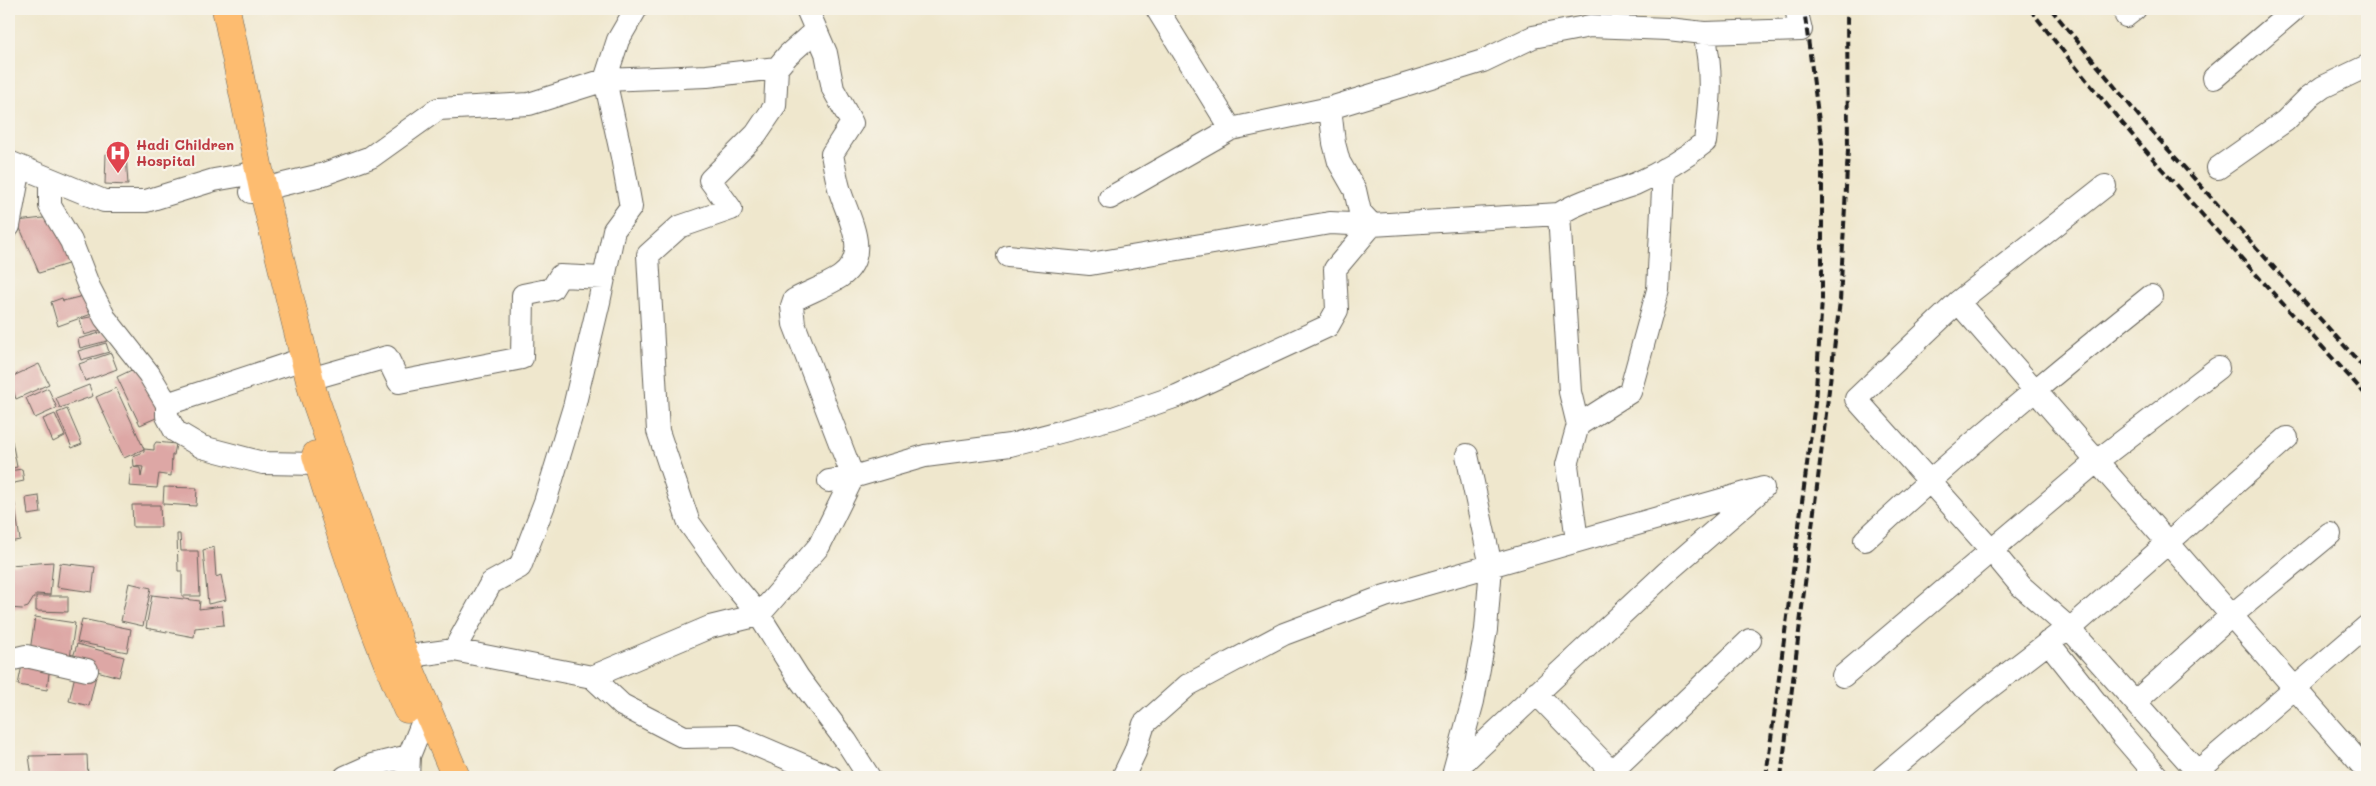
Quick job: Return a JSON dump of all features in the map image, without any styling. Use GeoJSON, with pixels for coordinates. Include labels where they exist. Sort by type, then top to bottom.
{"type":"FeatureCollection","features":[{"type":"Feature","properties":{"kind":"main road"},"geometry":{"type":"LineString","coordinates":[[211,9],[301,371],[395,657],[415,744],[436,777]]}},
{"type":"Feature","properties":{"kind":"main road"},"geometry":{"type":"LineString","coordinates":[[226,9],[255,182]]}},
{"type":"Feature","properties":{"kind":"main road"},"geometry":{"type":"LineString","coordinates":[[301,371],[302,410],[337,524],[395,657]]}},
{"type":"Feature","properties":{"kind":"main road"},"geometry":{"type":"LineString","coordinates":[[415,744],[456,777]]}},
{"type":"Feature","properties":{"kind":"street"},"geometry":{"type":"LineString","coordinates":[[454,650],[491,583],[520,567],[545,502],[574,407],[614,230],[631,207],[605,80],[618,40],[636,9]]}},
{"type":"Feature","properties":{"kind":"street"},"geometry":{"type":"LineString","coordinates":[[592,677],[710,627],[759,616],[819,546],[853,477],[794,324],[792,306],[794,300],[840,276],[853,264],[857,253],[854,228],[839,189],[832,154],[852,123],[832,89],[826,53],[807,9]]}},
{"type":"Feature","properties":{"kind":"street"},"geometry":{"type":"LineString","coordinates":[[1157,9],[1231,129]]}},
{"type":"Feature","properties":{"kind":"street"},"geometry":{"type":"LineString","coordinates":[[1110,198],[1231,129],[1330,108],[1482,61],[1533,37],[1590,26],[1668,29],[1704,33],[1801,30],[1796,9]]}},
{"type":"Feature","properties":{"kind":"street"},"geometry":{"type":"LineString","coordinates":[[2214,78],[2294,9]]}},
{"type":"Feature","properties":{"kind":"street"},"geometry":{"type":"LineString","coordinates":[[816,30],[788,55],[777,68],[775,106],[756,134],[710,180],[731,209],[679,227],[648,255],[658,431],[689,523],[730,580],[759,616],[798,677],[846,741],[870,777]]}},
{"type":"Feature","properties":{"kind":"street"},"geometry":{"type":"LineString","coordinates":[[1008,256],[1090,264],[1330,223],[1372,225],[1559,214],[1576,203],[1634,184],[1664,170],[1686,157],[1704,142],[1710,100],[1711,62],[1704,33]]}},
{"type":"Feature","properties":{"kind":"street"},"geometry":{"type":"LineString","coordinates":[[2218,168],[2285,121],[2309,97],[2324,87],[2367,66]]}},
{"type":"Feature","properties":{"kind":"street"},"geometry":{"type":"LineString","coordinates":[[9,226],[14,165],[104,202],[146,201],[214,180],[255,182],[321,175],[371,157],[438,109],[529,104],[605,80],[706,76],[777,68]]}},
{"type":"Feature","properties":{"kind":"street"},"geometry":{"type":"LineString","coordinates":[[1330,108],[1334,143],[1339,162],[1356,190],[1360,212],[1372,225]]}},
{"type":"Feature","properties":{"kind":"street"},"geometry":{"type":"LineString","coordinates":[[1578,425],[1630,392],[1658,290],[1664,170]]}},
{"type":"Feature","properties":{"kind":"street"},"geometry":{"type":"LineString","coordinates":[[50,179],[50,206],[71,240],[105,318],[149,374],[167,404],[167,416],[175,431],[202,447],[263,462],[319,464]]}},
{"type":"Feature","properties":{"kind":"street"},"geometry":{"type":"LineString","coordinates":[[2105,186],[1958,302],[1856,399],[2021,586],[2059,635],[2122,735],[2158,777]]}},
{"type":"Feature","properties":{"kind":"street"},"geometry":{"type":"LineString","coordinates":[[1559,214],[1570,392],[1578,425],[1567,465],[1578,541]]}},
{"type":"Feature","properties":{"kind":"street"},"geometry":{"type":"LineString","coordinates":[[829,481],[853,477],[925,456],[1010,445],[1113,418],[1177,396],[1285,348],[1328,326],[1337,310],[1335,269],[1372,225]]}},
{"type":"Feature","properties":{"kind":"street"},"geometry":{"type":"LineString","coordinates":[[167,404],[301,371],[387,357],[399,382],[522,358],[523,295],[552,289],[560,276],[604,278]]}},
{"type":"Feature","properties":{"kind":"street"},"geometry":{"type":"LineString","coordinates":[[1866,540],[1929,480],[2034,389],[2151,296]]}},
{"type":"Feature","properties":{"kind":"street"},"geometry":{"type":"LineString","coordinates":[[1958,302],[2296,689],[2367,773],[2364,777]]}},
{"type":"Feature","properties":{"kind":"street"},"geometry":{"type":"LineString","coordinates":[[1843,676],[2097,461],[2218,368]]}},
{"type":"Feature","properties":{"kind":"street"},"geometry":{"type":"LineString","coordinates":[[1883,777],[1976,698],[2059,635],[2169,543],[2287,438]]}},
{"type":"Feature","properties":{"kind":"street"},"geometry":{"type":"LineString","coordinates":[[1454,773],[1473,701],[1486,630],[1491,566],[1467,455]]}},
{"type":"Feature","properties":{"kind":"street"},"geometry":{"type":"LineString","coordinates":[[1123,777],[1136,752],[1144,724],[1188,686],[1284,634],[1385,596],[1763,488],[1667,572],[1536,693],[1454,773]]}},
{"type":"Feature","properties":{"kind":"street"},"geometry":{"type":"LineString","coordinates":[[2135,702],[2232,615],[2330,534]]}},
{"type":"Feature","properties":{"kind":"street"},"geometry":{"type":"LineString","coordinates":[[2195,775],[2367,626]]}},
{"type":"Feature","properties":{"kind":"street"},"geometry":{"type":"LineString","coordinates":[[2059,635],[2135,702],[2195,775]]}},
{"type":"Feature","properties":{"kind":"street"},"geometry":{"type":"LineString","coordinates":[[2059,635],[2195,775]]}},
{"type":"Feature","properties":{"kind":"street"},"geometry":{"type":"LineString","coordinates":[[1536,693],[1612,776],[1750,640]]}},
{"type":"Feature","properties":{"kind":"street"},"geometry":{"type":"LineString","coordinates":[[395,657],[454,650],[592,677],[622,704],[684,737],[735,736],[831,777]]}},
{"type":"Feature","properties":{"kind":"street"},"geometry":{"type":"LineString","coordinates":[[9,660],[26,656],[87,670]]}},
{"type":"Feature","properties":{"kind":"street"},"geometry":{"type":"LineString","coordinates":[[345,777],[415,744]]}},
{"type":"Feature","properties":{"kind":"building"},"geometry":{"type":"Polygon","coordinates":[[[106,154],[126,154],[128,185],[105,184],[106,154]]]}},
{"type":"Feature","properties":{"kind":"building"},"geometry":{"type":"Polygon","coordinates":[[[52,217],[74,262],[39,273],[17,221],[52,217]]]}},
{"type":"Feature","properties":{"kind":"building"},"geometry":{"type":"Polygon","coordinates":[[[91,294],[97,312],[58,326],[51,302],[62,298],[63,301],[91,294]]]}},
{"type":"Feature","properties":{"kind":"building"},"geometry":{"type":"Polygon","coordinates":[[[100,315],[105,329],[84,335],[80,319],[100,315]]]}},
{"type":"Feature","properties":{"kind":"building"},"geometry":{"type":"Polygon","coordinates":[[[107,331],[111,340],[80,348],[78,339],[107,331]]]}},
{"type":"Feature","properties":{"kind":"building"},"geometry":{"type":"Polygon","coordinates":[[[106,343],[109,352],[81,360],[78,351],[106,343]]]}},
{"type":"Feature","properties":{"kind":"building"},"geometry":{"type":"Polygon","coordinates":[[[111,353],[117,369],[85,381],[79,364],[111,353]]]}},
{"type":"Feature","properties":{"kind":"building"},"geometry":{"type":"Polygon","coordinates":[[[39,364],[49,384],[16,399],[9,378],[39,364]]]}},
{"type":"Feature","properties":{"kind":"building"},"geometry":{"type":"Polygon","coordinates":[[[140,366],[163,415],[140,425],[117,377],[140,366]]]}},
{"type":"Feature","properties":{"kind":"building"},"geometry":{"type":"Polygon","coordinates":[[[89,385],[93,396],[60,408],[56,398],[89,385]]]}},
{"type":"Feature","properties":{"kind":"building"},"geometry":{"type":"Polygon","coordinates":[[[48,388],[57,408],[35,418],[26,398],[48,388]]]}},
{"type":"Feature","properties":{"kind":"building"},"geometry":{"type":"Polygon","coordinates":[[[116,388],[144,449],[124,458],[96,397],[116,388]]]}},
{"type":"Feature","properties":{"kind":"building"},"geometry":{"type":"Polygon","coordinates":[[[67,409],[82,444],[72,448],[57,413],[67,409]]]}},
{"type":"Feature","properties":{"kind":"building"},"geometry":{"type":"Polygon","coordinates":[[[55,414],[65,436],[53,442],[43,419],[55,414]]]}},
{"type":"Feature","properties":{"kind":"building"},"geometry":{"type":"Polygon","coordinates":[[[9,441],[12,441],[17,467],[9,469],[9,441]]]}},
{"type":"Feature","properties":{"kind":"building"},"geometry":{"type":"Polygon","coordinates":[[[156,442],[176,444],[174,455],[172,455],[171,476],[159,474],[157,488],[129,486],[131,467],[140,468],[141,477],[143,467],[134,466],[133,456],[144,452],[144,449],[154,450],[156,442]]]}},
{"type":"Feature","properties":{"kind":"building"},"geometry":{"type":"Polygon","coordinates":[[[22,469],[24,481],[9,484],[9,471],[22,469]]]}},
{"type":"Feature","properties":{"kind":"building"},"geometry":{"type":"Polygon","coordinates":[[[11,487],[12,498],[9,498],[9,488],[11,487]]]}},
{"type":"Feature","properties":{"kind":"building"},"geometry":{"type":"Polygon","coordinates":[[[164,487],[197,488],[196,506],[163,504],[164,487]]]}},
{"type":"Feature","properties":{"kind":"building"},"geometry":{"type":"Polygon","coordinates":[[[39,496],[41,513],[28,515],[26,498],[39,496]]]}},
{"type":"Feature","properties":{"kind":"building"},"geometry":{"type":"Polygon","coordinates":[[[14,499],[20,540],[9,542],[9,500],[14,499]]]}},
{"type":"Feature","properties":{"kind":"building"},"geometry":{"type":"Polygon","coordinates":[[[132,505],[160,505],[161,527],[133,527],[132,505]]]}},
{"type":"Feature","properties":{"kind":"building"},"geometry":{"type":"Polygon","coordinates":[[[177,534],[180,534],[181,551],[198,551],[200,596],[182,596],[182,571],[178,571],[177,534]]]}},
{"type":"Feature","properties":{"kind":"building"},"geometry":{"type":"Polygon","coordinates":[[[214,547],[216,577],[221,575],[226,600],[208,604],[203,550],[214,547]]]}},
{"type":"Feature","properties":{"kind":"building"},"geometry":{"type":"Polygon","coordinates":[[[53,562],[50,595],[36,594],[28,607],[22,609],[9,608],[9,565],[53,562]]]}},
{"type":"Feature","properties":{"kind":"building"},"geometry":{"type":"Polygon","coordinates":[[[60,563],[95,567],[92,592],[57,587],[60,563]]]}},
{"type":"Feature","properties":{"kind":"building"},"geometry":{"type":"Polygon","coordinates":[[[129,583],[151,588],[143,626],[121,621],[129,583]]]}},
{"type":"Feature","properties":{"kind":"building"},"geometry":{"type":"Polygon","coordinates":[[[152,595],[200,601],[199,609],[222,606],[224,625],[195,628],[194,637],[146,628],[152,595]]]}},
{"type":"Feature","properties":{"kind":"building"},"geometry":{"type":"Polygon","coordinates":[[[36,596],[68,596],[68,612],[36,611],[36,596]]]}},
{"type":"Feature","properties":{"kind":"building"},"geometry":{"type":"Polygon","coordinates":[[[35,617],[75,623],[70,658],[30,651],[35,617]]]}},
{"type":"Feature","properties":{"kind":"building"},"geometry":{"type":"Polygon","coordinates":[[[82,619],[131,629],[127,652],[77,642],[82,619]]]}},
{"type":"Feature","properties":{"kind":"building"},"geometry":{"type":"Polygon","coordinates":[[[77,644],[124,657],[119,677],[71,664],[77,644]]]}},
{"type":"Feature","properties":{"kind":"building"},"geometry":{"type":"Polygon","coordinates":[[[23,660],[50,665],[47,690],[18,685],[23,660]]]}},
{"type":"Feature","properties":{"kind":"building"},"geometry":{"type":"Polygon","coordinates":[[[76,671],[96,676],[89,706],[69,701],[76,671]]]}},
{"type":"Feature","properties":{"kind":"building"},"geometry":{"type":"Polygon","coordinates":[[[87,755],[88,777],[32,777],[29,756],[87,755]]]}},
{"type":"Feature","properties":{"kind":"railway"},"geometry":{"type":"LineString","coordinates":[[1766,777],[1815,403],[1822,300],[1822,144],[1804,9]]}},
{"type":"Feature","properties":{"kind":"railway"},"geometry":{"type":"LineString","coordinates":[[1781,777],[1840,301],[1848,150],[1847,9]]}},
{"type":"Feature","properties":{"kind":"railway"},"geometry":{"type":"LineString","coordinates":[[2030,9],[2152,158],[2367,396]]}},
{"type":"Feature","properties":{"kind":"railway"},"geometry":{"type":"LineString","coordinates":[[2051,9],[2147,126],[2367,371]]}},
{"type":"Feature","properties":{"kind":"place","name":"Hadi Children Hospital"},"geometry":{"type":"Point","coordinates":[118,174]}}]}
